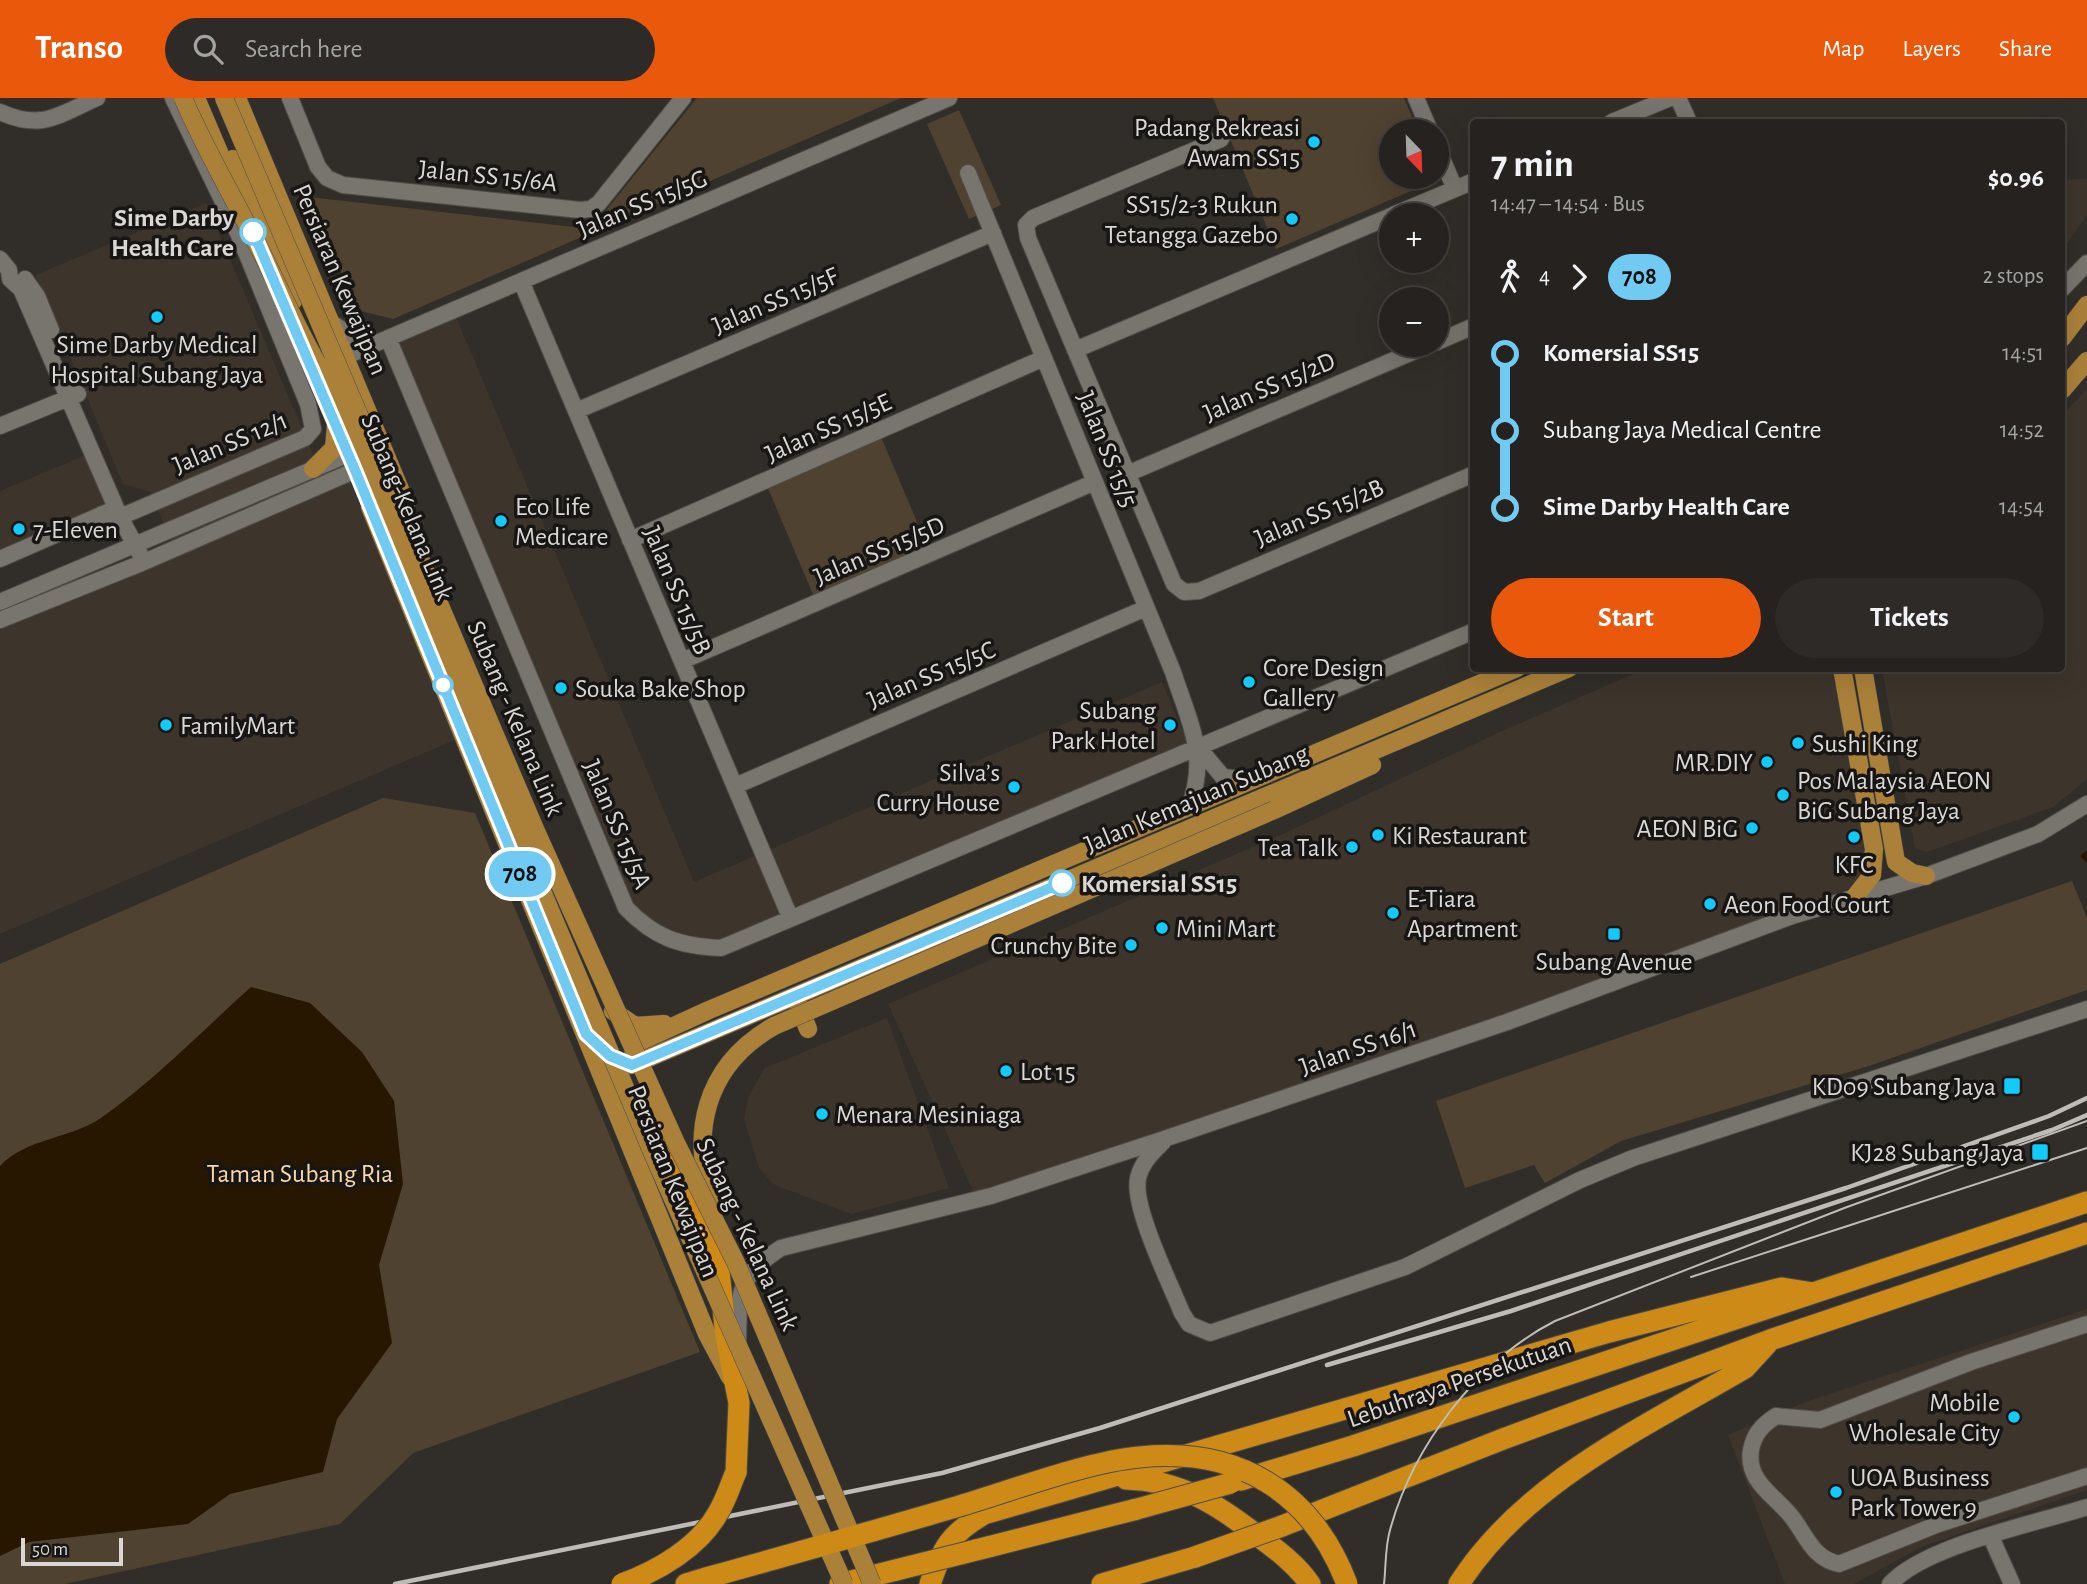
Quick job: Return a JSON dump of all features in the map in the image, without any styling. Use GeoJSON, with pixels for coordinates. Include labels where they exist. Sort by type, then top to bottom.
{"type":"FeatureCollection","features":[{"type":"Feature","properties":{"kind":"highway"},"geometry":{"type":"LineString","coordinates":[[622,1584],[665,1563],[705,1532],[718,1513],[736,1472],[740,1427],[718,1262],[687,1191],[641,1061]]}},
{"type":"Feature","properties":{"kind":"highway","name":"Lebuhraya Persekutuan"},"geometry":{"type":"LineString","coordinates":[[842,1584],[1137,1509],[1353,1446],[2087,1202]]}},
{"type":"Feature","properties":{"kind":"highway"},"geometry":{"type":"LineString","coordinates":[[1102,1584],[1195,1557],[1282,1526],[1503,1439],[1770,1340],[2087,1233]]}},
{"type":"Feature","properties":{"kind":"highway"},"geometry":{"type":"LineString","coordinates":[[930,1584],[944,1548],[961,1528],[984,1514],[1609,1332],[1782,1289],[1813,1293]]}},
{"type":"Feature","properties":{"kind":"highway"},"geometry":{"type":"LineString","coordinates":[[1459,1584],[1506,1525],[1560,1479],[1745,1368],[1770,1340]]}},
{"type":"Feature","properties":{"kind":"highway"},"geometry":{"type":"LineString","coordinates":[[696,1581],[1113,1461],[1185,1455],[1239,1467],[1290,1498],[1308,1513],[1336,1555],[1347,1584]]}},
{"type":"Feature","properties":{"kind":"highway"},"geometry":{"type":"LineString","coordinates":[[1079,1488],[1120,1479],[1143,1479],[1194,1493],[1226,1511],[1284,1556],[1310,1584]]}},
{"type":"Feature","properties":{"kind":"main road"},"geometry":{"type":"LineString","coordinates":[[183,98],[223,185],[275,280],[298,332],[324,375]]}},
{"type":"Feature","properties":{"kind":"main road","name":"Persiaran Kewajipan"},"geometry":{"type":"LineString","coordinates":[[196,98],[352,462],[707,1334],[736,1389]]}},
{"type":"Feature","properties":{"kind":"main road"},"geometry":{"type":"LineString","coordinates":[[206,98],[324,375]]}},
{"type":"Feature","properties":{"kind":"main road","name":"Subang - Kelana Link"},"geometry":{"type":"LineString","coordinates":[[224,98],[535,828],[675,1141],[736,1263],[872,1584]]}},
{"type":"Feature","properties":{"kind":"main road","name":"Persiaran Kewajipan"},"geometry":{"type":"LineString","coordinates":[[237,98],[608,1007],[641,1061]]}},
{"type":"Feature","properties":{"kind":"main road"},"geometry":{"type":"LineString","coordinates":[[315,286],[320,314],[382,454],[352,462]]}},
{"type":"Feature","properties":{"kind":"main road"},"geometry":{"type":"LineString","coordinates":[[2065,334],[2087,304]]}},
{"type":"Feature","properties":{"kind":"main road"},"geometry":{"type":"LineString","coordinates":[[2065,387],[2087,361]]}},
{"type":"Feature","properties":{"kind":"main road","name":"Subang-Kelana Link"},"geometry":{"type":"LineString","coordinates":[[324,375],[653,1154],[842,1584]]}},
{"type":"Feature","properties":{"kind":"main road"},"geometry":{"type":"LineString","coordinates":[[313,469],[334,448],[336,425]]}},
{"type":"Feature","properties":{"kind":"main road","name":"Jalan Kemajuan Subang"},"geometry":{"type":"LineString","coordinates":[[1507,672],[685,1021],[635,1045],[641,1061],[1560,672]]}},
{"type":"Feature","properties":{"kind":"main road"},"geometry":{"type":"LineString","coordinates":[[1843,672],[1874,849],[1872,875],[1854,898]]}},
{"type":"Feature","properties":{"kind":"main road"},"geometry":{"type":"LineString","coordinates":[[1864,672],[1896,862],[1912,873],[1926,876]]}},
{"type":"Feature","properties":{"kind":"main road"},"geometry":{"type":"LineString","coordinates":[[736,1263],[706,1181],[703,1128],[713,1087],[722,1070],[753,1038],[774,1026],[1274,810],[1410,747],[1518,691]]}},
{"type":"Feature","properties":{"kind":"main road"},"geometry":{"type":"LineString","coordinates":[[795,996],[808,1029]]}},
{"type":"Feature","properties":{"kind":"main road"},"geometry":{"type":"LineString","coordinates":[[608,1007],[635,1026],[685,1021]]}},
{"type":"Feature","properties":{"kind":"main road"},"geometry":{"type":"LineString","coordinates":[[586,1034],[610,1056],[641,1061]]}},
{"type":"Feature","properties":{"kind":"street"},"geometry":{"type":"LineString","coordinates":[[0,112],[21,122],[41,122],[97,98]]}},
{"type":"Feature","properties":{"kind":"street","name":"Jalan SS 12/1"},"geometry":{"type":"LineString","coordinates":[[120,514],[305,438],[313,429],[308,404],[239,235],[233,228],[173,98]]}},
{"type":"Feature","properties":{"kind":"street","name":"Jalan SS 15/6A"},"geometry":{"type":"LineString","coordinates":[[290,98],[318,167],[327,178],[343,185],[580,210],[591,209],[599,203],[683,98]]}},
{"type":"Feature","properties":{"kind":"street","name":"Jalan SS 15/5G"},"geometry":{"type":"LineString","coordinates":[[344,357],[928,102],[949,98]]}},
{"type":"Feature","properties":{"kind":"street"},"geometry":{"type":"LineString","coordinates":[[1416,98],[1425,119]]}},
{"type":"Feature","properties":{"kind":"street"},"geometry":{"type":"LineString","coordinates":[[1619,119],[1670,98]]}},
{"type":"Feature","properties":{"kind":"street"},"geometry":{"type":"LineString","coordinates":[[1678,98],[1688,119]]}},
{"type":"Feature","properties":{"kind":"street"},"geometry":{"type":"LineString","coordinates":[[1127,474],[1028,238],[1026,225],[1033,218],[1221,139]]}},
{"type":"Feature","properties":{"kind":"street","name":"Jalan SS 15/5"},"geometry":{"type":"LineString","coordinates":[[968,173],[1146,608],[1197,746],[1199,773],[1189,807]]}},
{"type":"Feature","properties":{"kind":"street"},"geometry":{"type":"LineString","coordinates":[[1449,175],[1455,189]]}},
{"type":"Feature","properties":{"kind":"street"},"geometry":{"type":"LineString","coordinates":[[1422,203],[1470,183]]}},
{"type":"Feature","properties":{"kind":"street"},"geometry":{"type":"LineString","coordinates":[[1075,349],[1379,221]]}},
{"type":"Feature","properties":{"kind":"street","name":"Jalan SS 15/5F"},"geometry":{"type":"LineString","coordinates":[[576,411],[993,233]]}},
{"type":"Feature","properties":{"kind":"street"},"geometry":{"type":"LineString","coordinates":[[2065,286],[2087,263]]}},
{"type":"Feature","properties":{"kind":"street"},"geometry":{"type":"LineString","coordinates":[[4,272],[21,289],[73,396],[120,514],[144,562]]}},
{"type":"Feature","properties":{"kind":"street","name":"Jalan SS 15/5B"},"geometry":{"type":"LineString","coordinates":[[521,282],[790,917]]}},
{"type":"Feature","properties":{"kind":"street"},"geometry":{"type":"LineString","coordinates":[[329,321],[357,340],[373,345]]}},
{"type":"Feature","properties":{"kind":"street"},"geometry":{"type":"LineString","coordinates":[[1449,337],[1470,328]]}},
{"type":"Feature","properties":{"kind":"street","name":"Jalan SS 15/5A"},"geometry":{"type":"LineString","coordinates":[[388,338],[626,908],[645,928],[687,947],[721,948],[1470,633]]}},
{"type":"Feature","properties":{"kind":"street","name":"Jalan SS 15/2D"},"geometry":{"type":"LineString","coordinates":[[1127,474],[1401,357]]}},
{"type":"Feature","properties":{"kind":"street","name":"Jalan SS 15/5E"},"geometry":{"type":"LineString","coordinates":[[630,540],[1044,358]]}},
{"type":"Feature","properties":{"kind":"street"},"geometry":{"type":"LineString","coordinates":[[0,426],[73,396]]}},
{"type":"Feature","properties":{"kind":"street"},"geometry":{"type":"LineString","coordinates":[[0,602],[313,469],[352,462]]}},
{"type":"Feature","properties":{"kind":"street"},"geometry":{"type":"LineString","coordinates":[[0,620],[144,562],[352,462]]}},
{"type":"Feature","properties":{"kind":"street","name":"Jalan SS 15/2B"},"geometry":{"type":"LineString","coordinates":[[1127,474],[1174,583],[1184,592],[1199,591],[1470,476]]}},
{"type":"Feature","properties":{"kind":"street","name":"Jalan SS 15/5D"},"geometry":{"type":"LineString","coordinates":[[682,661],[1095,482]]}},
{"type":"Feature","properties":{"kind":"street"},"geometry":{"type":"LineString","coordinates":[[0,559],[120,514]]}},
{"type":"Feature","properties":{"kind":"street","name":"Jalan SS 15/5C"},"geometry":{"type":"LineString","coordinates":[[735,786],[1146,608]]}},
{"type":"Feature","properties":{"kind":"street","name":"Jalan SS 15/5"},"geometry":{"type":"LineString","coordinates":[[1197,746],[1223,777],[1250,780]]}},
{"type":"Feature","properties":{"kind":"street","name":"Jalan SS 16/1"},"geometry":{"type":"LineString","coordinates":[[736,1389],[743,1283],[757,1264],[781,1248],[991,1196],[1167,1138],[1507,1022],[1741,934],[1926,876],[2038,834],[2087,804]]}},
{"type":"Feature","properties":{"kind":"street"},"geometry":{"type":"LineString","coordinates":[[1167,1138],[1145,1160],[1138,1178],[1138,1199],[1182,1313],[1189,1324],[1210,1333],[1405,1267],[1580,1180],[1633,1157],[2087,1009]]}},
{"type":"Feature","properties":{"kind":"street"},"geometry":{"type":"LineString","coordinates":[[2087,1324],[1972,1362],[1820,1420],[1776,1416],[1758,1431],[1753,1440],[1750,1466],[1755,1479],[1791,1516],[1815,1552],[1826,1561],[1839,1564],[1936,1525],[2087,1476]]}},
{"type":"Feature","properties":{"kind":"street"},"geometry":{"type":"LineString","coordinates":[[1890,1584],[1922,1562],[1955,1547],[2087,1507]]}},
{"type":"Feature","properties":{"kind":"street"},"geometry":{"type":"LineString","coordinates":[[1991,1536],[2012,1584]]}},
{"type":"Feature","properties":{"kind":"shaded area"},"geometry":{"type":"Polygon","coordinates":[[[2087,179],[2087,215],[2065,247],[2065,180],[2087,179]]]}},
{"type":"Feature","properties":{"kind":"shaded area"},"geometry":{"type":"Polygon","coordinates":[[[206,203],[328,490],[350,480],[361,498],[415,626],[457,739],[0,934],[0,628],[177,554],[150,492],[123,484],[36,275],[206,203]]]}},
{"type":"Feature","properties":{"kind":"shaded area"},"geometry":{"type":"Polygon","coordinates":[[[456,317],[694,882],[1162,682],[1188,744],[719,944],[688,943],[647,925],[629,904],[396,342],[456,317]]]}},
{"type":"Feature","properties":{"kind":"shaded area"},"geometry":{"type":"Polygon","coordinates":[[[2087,389],[2087,779],[2053,807],[1927,852],[1915,848],[1883,672],[2065,672],[2065,412],[2087,389]]]}},
{"type":"Feature","properties":{"kind":"shaded area"},"geometry":{"type":"Polygon","coordinates":[[[93,452],[115,509],[0,559],[0,491],[93,452]]]}},
{"type":"Feature","properties":{"kind":"shaded area"},"geometry":{"type":"Polygon","coordinates":[[[1638,672],[1837,672],[1869,864],[1856,886],[1434,1040],[974,1193],[888,1004],[1283,834],[1500,732],[1638,672]]]}},
{"type":"Feature","properties":{"kind":"shaded area"},"geometry":{"type":"Polygon","coordinates":[[[251,987],[310,1003],[362,1052],[394,1101],[403,1184],[379,1265],[392,1343],[337,1419],[323,1472],[230,1494],[188,1524],[29,1542],[0,1556],[0,1166],[22,1150],[101,1118],[159,1071],[251,987]]]}},
{"type":"Feature","properties":{"kind":"shaded area"},"geometry":{"type":"Polygon","coordinates":[[[887,1018],[949,1188],[851,1214],[773,1184],[759,1168],[744,1119],[749,1095],[765,1068],[887,1018]]]}},
{"type":"Feature","properties":{"kind":"shaded area"},"geometry":{"type":"Polygon","coordinates":[[[2087,1309],[2087,1490],[1923,1546],[1854,1584],[1785,1584],[1728,1435],[1806,1402],[2087,1309]]]}},
{"type":"Feature","properties":{"kind":"green space"},"geometry":{"type":"Polygon","coordinates":[[[697,98],[901,98],[393,319],[357,310],[309,197],[591,229],[697,98]]]}},
{"type":"Feature","properties":{"kind":"green space","name":"Padang Rekreasi Awam SS15"},"geometry":{"type":"Polygon","coordinates":[[[1213,98],[1404,98],[1413,119],[1379,119],[1379,189],[1416,189],[1276,249],[1213,98]]]}},
{"type":"Feature","properties":{"kind":"green space"},"geometry":{"type":"Polygon","coordinates":[[[959,110],[1001,205],[969,219],[927,124],[959,110]]]}},
{"type":"Feature","properties":{"kind":"green space"},"geometry":{"type":"Polygon","coordinates":[[[881,437],[929,550],[815,599],[767,486],[881,437]]]}},
{"type":"Feature","properties":{"kind":"green space","name":"Taman Subang Ria"},"geometry":{"type":"Polygon","coordinates":[[[383,798],[475,813],[700,1352],[413,1453],[340,1524],[65,1584],[0,1584],[0,964],[383,798]]]}},
{"type":"Feature","properties":{"kind":"green space"},"geometry":{"type":"Polygon","coordinates":[[[2072,881],[2087,918],[2087,990],[1869,1066],[1621,1141],[1545,1183],[1534,1165],[1465,1188],[1436,1101],[2072,881]]]}},
{"type":"Feature","properties":{"kind":"waterway"},"geometry":{"type":"LineString","coordinates":[[2087,853],[2083,856],[2087,860]]}},
{"type":"Feature","properties":{"kind":"tram line"},"geometry":{"type":"LineString","coordinates":[[1384,1584],[1386,1550],[1400,1499],[1432,1438],[1452,1409],[1475,1383],[1526,1338],[1555,1321],[1847,1207],[2087,1121]]}},
{"type":"Feature","properties":{"kind":"tram line"},"geometry":{"type":"LineString","coordinates":[[1691,1277],[2087,1148]]}},
{"type":"Feature","properties":{"kind":"railway"},"geometry":{"type":"LineString","coordinates":[[395,1584],[942,1473],[1100,1428],[1846,1188],[2049,1116],[2087,1098]]}},
{"type":"Feature","properties":{"kind":"railway"},"geometry":{"type":"LineString","coordinates":[[1327,1365],[1511,1311],[2052,1130],[2087,1115]]}},
{"type":"Feature","properties":{"kind":"bus line","name":"708"},"geometry":{"type":"LineString","coordinates":[[253,232],[355,470],[586,1034],[610,1056],[625,1065],[632,1065],[1062,883]]}},
{"type":"Feature","properties":{"kind":"place","name":"Padang Rekreasi Awam SS15"},"geometry":{"type":"Point","coordinates":[1314,142]}},
{"type":"Feature","properties":{"kind":"place","name":"SS15/2-3 Rukun Tetangga Gazebo"},"geometry":{"type":"Point","coordinates":[1292,219]}},
{"type":"Feature","properties":{"kind":"place","name":"Sime Darby Health Care"},"geometry":{"type":"Point","coordinates":[253,232]}},
{"type":"Feature","properties":{"kind":"place","name":"Sime Darby Medical Hospital Subang Jaya"},"geometry":{"type":"Point","coordinates":[157,317]}},
{"type":"Feature","properties":{"kind":"place","name":"Eco Life Medicare"},"geometry":{"type":"Point","coordinates":[501,521]}},
{"type":"Feature","properties":{"kind":"place","name":"7-Eleven"},"geometry":{"type":"Point","coordinates":[19,529]}},
{"type":"Feature","properties":{"kind":"place","name":"Core Design Gallery"},"geometry":{"type":"Point","coordinates":[1249,682]}},
{"type":"Feature","properties":{"kind":"place","name":"Souka Bake Shop"},"geometry":{"type":"Point","coordinates":[561,688]}},
{"type":"Feature","properties":{"kind":"place","name":"FamilyMart"},"geometry":{"type":"Point","coordinates":[166,725]}},
{"type":"Feature","properties":{"kind":"place","name":"Subang Park Hotel"},"geometry":{"type":"Point","coordinates":[1170,725]}},
{"type":"Feature","properties":{"kind":"place","name":"Sushi King"},"geometry":{"type":"Point","coordinates":[1798,743]}},
{"type":"Feature","properties":{"kind":"place","name":"MR.DIY"},"geometry":{"type":"Point","coordinates":[1767,762]}},
{"type":"Feature","properties":{"kind":"place","name":"Silva’s Curry House"},"geometry":{"type":"Point","coordinates":[1014,787]}},
{"type":"Feature","properties":{"kind":"place","name":"Pos Malaysia AEON BiG Subang Jaya"},"geometry":{"type":"Point","coordinates":[1783,795]}},
{"type":"Feature","properties":{"kind":"place","name":"AEON BiG"},"geometry":{"type":"Point","coordinates":[1752,828]}},
{"type":"Feature","properties":{"kind":"place","name":"Ki Restaurant"},"geometry":{"type":"Point","coordinates":[1378,835]}},
{"type":"Feature","properties":{"kind":"place","name":"KFC"},"geometry":{"type":"Point","coordinates":[1854,837]}},
{"type":"Feature","properties":{"kind":"place","name":"Tea Talk"},"geometry":{"type":"Point","coordinates":[1352,847]}},
{"type":"Feature","properties":{"kind":"place","name":"Komersial SS15"},"geometry":{"type":"Point","coordinates":[1062,883]}},
{"type":"Feature","properties":{"kind":"place","name":"Aeon Food Court"},"geometry":{"type":"Point","coordinates":[1710,904]}},
{"type":"Feature","properties":{"kind":"place","name":"E-Tiara Apartment"},"geometry":{"type":"Point","coordinates":[1393,913]}},
{"type":"Feature","properties":{"kind":"place","name":"Mini Mart"},"geometry":{"type":"Point","coordinates":[1162,928]}},
{"type":"Feature","properties":{"kind":"place","name":"Subang Avenue"},"geometry":{"type":"Point","coordinates":[1614,934]}},
{"type":"Feature","properties":{"kind":"place","name":"Crunchy Bite"},"geometry":{"type":"Point","coordinates":[1131,945]}},
{"type":"Feature","properties":{"kind":"place","name":"Lot 15"},"geometry":{"type":"Point","coordinates":[1006,1071]}},
{"type":"Feature","properties":{"kind":"place","name":"KD09 Subang Jaya"},"geometry":{"type":"Point","coordinates":[2012,1086]}},
{"type":"Feature","properties":{"kind":"place","name":"Menara Mesiniaga"},"geometry":{"type":"Point","coordinates":[822,1114]}},
{"type":"Feature","properties":{"kind":"place","name":"KJ28 Subang Jaya"},"geometry":{"type":"Point","coordinates":[2040,1152]}},
{"type":"Feature","properties":{"kind":"place","name":"Mobile Wholesale City"},"geometry":{"type":"Point","coordinates":[2014,1417]}},
{"type":"Feature","properties":{"kind":"place","name":"UOA Business Park Tower 9"},"geometry":{"type":"Point","coordinates":[1836,1492]}}]}
